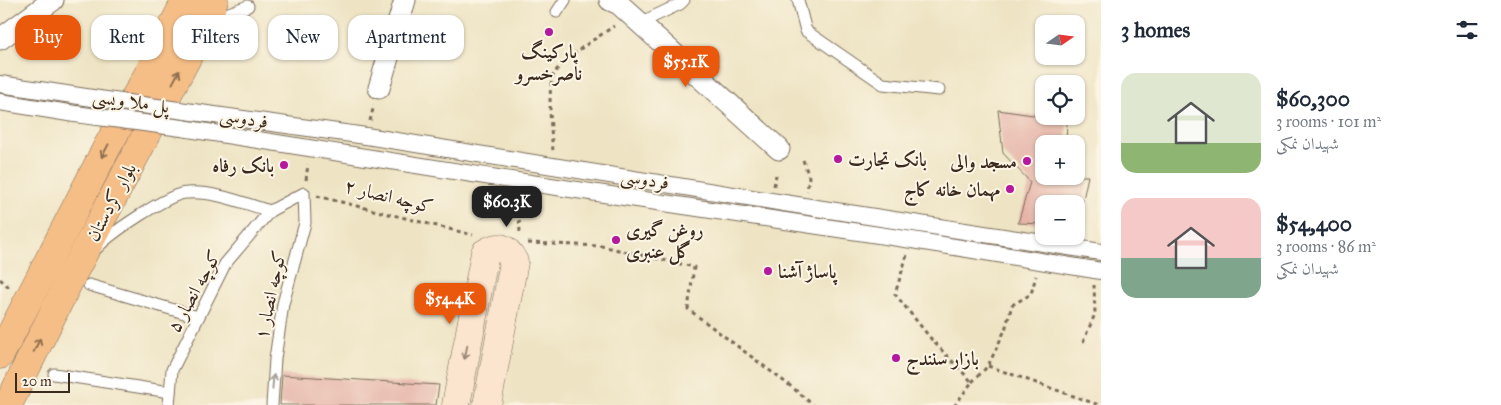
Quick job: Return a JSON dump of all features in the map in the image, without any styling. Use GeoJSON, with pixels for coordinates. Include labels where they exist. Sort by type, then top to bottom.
{"type":"FeatureCollection","features":[{"type":"Feature","properties":{"kind":"main road","name":"بلوار کردستان"},"geometry":{"type":"LineString","coordinates":[[0,355],[107,147],[150,72],[186,0]]}},
{"type":"Feature","properties":{"kind":"main road","name":"بلوار کردستان"},"geometry":{"type":"LineString","coordinates":[[8,405],[80,282],[210,11]]}},
{"type":"Feature","properties":{"kind":"main road"},"geometry":{"type":"LineString","coordinates":[[456,405],[486,253],[494,247],[516,255],[487,405]]}},
{"type":"Feature","properties":{"kind":"street"},"geometry":{"type":"LineString","coordinates":[[0,39],[53,0]]}},
{"type":"Feature","properties":{"kind":"street"},"geometry":{"type":"LineString","coordinates":[[379,88],[405,0]]}},
{"type":"Feature","properties":{"kind":"street"},"geometry":{"type":"LineString","coordinates":[[610,0],[619,4],[640,22],[779,149]]}},
{"type":"Feature","properties":{"kind":"street","name":"پل ملا ویسی"},"geometry":{"type":"LineString","coordinates":[[0,84],[193,112]]}},
{"type":"Feature","properties":{"kind":"street","name":"پل ملا ویسی"},"geometry":{"type":"LineString","coordinates":[[0,102],[182,128]]}},
{"type":"Feature","properties":{"kind":"street","name":"فردوسی"},"geometry":{"type":"LineString","coordinates":[[193,112],[366,136],[1101,252]]}},
{"type":"Feature","properties":{"kind":"street","name":"فردوسی"},"geometry":{"type":"LineString","coordinates":[[182,128],[1098,270]]}},
{"type":"Feature","properties":{"kind":"lane"},"geometry":{"type":"LineString","coordinates":[[557,12],[565,0]]}},
{"type":"Feature","properties":{"kind":"lane"},"geometry":{"type":"LineString","coordinates":[[640,22],[680,4],[684,0]]}},
{"type":"Feature","properties":{"kind":"lane"},"geometry":{"type":"LineString","coordinates":[[798,0],[806,31],[883,84],[940,90]]}},
{"type":"Feature","properties":{"kind":"lane"},"geometry":{"type":"LineString","coordinates":[[210,11],[248,6]]}},
{"type":"Feature","properties":{"kind":"lane"},"geometry":{"type":"LineString","coordinates":[[198,317],[80,282],[101,244],[126,224],[185,192],[221,196],[270,211]]}},
{"type":"Feature","properties":{"kind":"lane","name":"کوچه انصار ۵"},"geometry":{"type":"LineString","coordinates":[[170,405],[172,370],[225,264],[270,211],[304,193]]}},
{"type":"Feature","properties":{"kind":"lane","name":"کوچه انصار ۱"},"geometry":{"type":"LineString","coordinates":[[272,405],[275,359],[283,304],[305,223],[304,193]]}},
{"type":"Feature","properties":{"kind":"lane"},"geometry":{"type":"LineString","coordinates":[[54,374],[170,392]]}},
{"type":"Feature","properties":{"kind":"path"},"geometry":{"type":"LineString","coordinates":[[555,166],[549,122],[552,75],[561,64],[614,26]]}},
{"type":"Feature","properties":{"kind":"path"},"geometry":{"type":"LineString","coordinates":[[366,136],[379,88]]}},
{"type":"Feature","properties":{"kind":"path"},"geometry":{"type":"LineString","coordinates":[[304,193],[311,149]]}},
{"type":"Feature","properties":{"kind":"path"},"geometry":{"type":"LineString","coordinates":[[803,160],[809,177],[804,206]]}},
{"type":"Feature","properties":{"kind":"path"},"geometry":{"type":"LineString","coordinates":[[516,255],[520,233],[517,181]]}},
{"type":"Feature","properties":{"kind":"path","name":"کوچه انصار ۲"},"geometry":{"type":"LineString","coordinates":[[304,193],[478,236],[486,253]]}},
{"type":"Feature","properties":{"kind":"path"},"geometry":{"type":"LineString","coordinates":[[912,240],[895,294],[932,340],[972,382]]}},
{"type":"Feature","properties":{"kind":"path"},"geometry":{"type":"LineString","coordinates":[[516,255],[527,242],[601,246],[694,267],[688,309],[813,405]]}},
{"type":"Feature","properties":{"kind":"path"},"geometry":{"type":"LineString","coordinates":[[955,405],[972,382],[988,366],[1005,330],[1012,305],[1031,294],[1041,261]]}},
{"type":"Feature","properties":{"kind":"path"},"geometry":{"type":"LineString","coordinates":[[1083,342],[1095,314],[1094,289],[1098,270]]}},
{"type":"Feature","properties":{"kind":"path"},"geometry":{"type":"LineString","coordinates":[[988,366],[1099,405]]}},
{"type":"Feature","properties":{"kind":"building","name":"مسجد والی"},"geometry":{"type":"Polygon","coordinates":[[[998,110],[1035,115],[1035,125],[1067,125],[1066,135],[1035,135],[1035,185],[1085,185],[1085,176],[1088,176],[1084,195],[1035,195],[1035,224],[1018,223],[1030,182],[1003,153],[998,110]]]}},
{"type":"Feature","properties":{"kind":"building"},"geometry":{"type":"Polygon","coordinates":[[[282,375],[439,385],[436,405],[280,405],[282,375]]]}},
{"type":"Feature","properties":{"kind":"place","name":"پارکینگ ناصرخسرو"},"geometry":{"type":"Point","coordinates":[549,32]}},
{"type":"Feature","properties":{"kind":"place","name":"بانک تجارت"},"geometry":{"type":"Point","coordinates":[838,159]}},
{"type":"Feature","properties":{"kind":"place","name":"مسجد والی"},"geometry":{"type":"Point","coordinates":[1027,161]}},
{"type":"Feature","properties":{"kind":"place","name":"بانک رفاه"},"geometry":{"type":"Point","coordinates":[284,165]}},
{"type":"Feature","properties":{"kind":"place","name":"مهمان خانه کاج"},"geometry":{"type":"Point","coordinates":[1010,189]}},
{"type":"Feature","properties":{"kind":"place","name":"روغن گیری گل عنبری"},"geometry":{"type":"Point","coordinates":[616,240]}},
{"type":"Feature","properties":{"kind":"place","name":"پاساژ آشنا"},"geometry":{"type":"Point","coordinates":[768,271]}},
{"type":"Feature","properties":{"kind":"place","name":"بازار سنندج"},"geometry":{"type":"Point","coordinates":[896,358]}}]}
